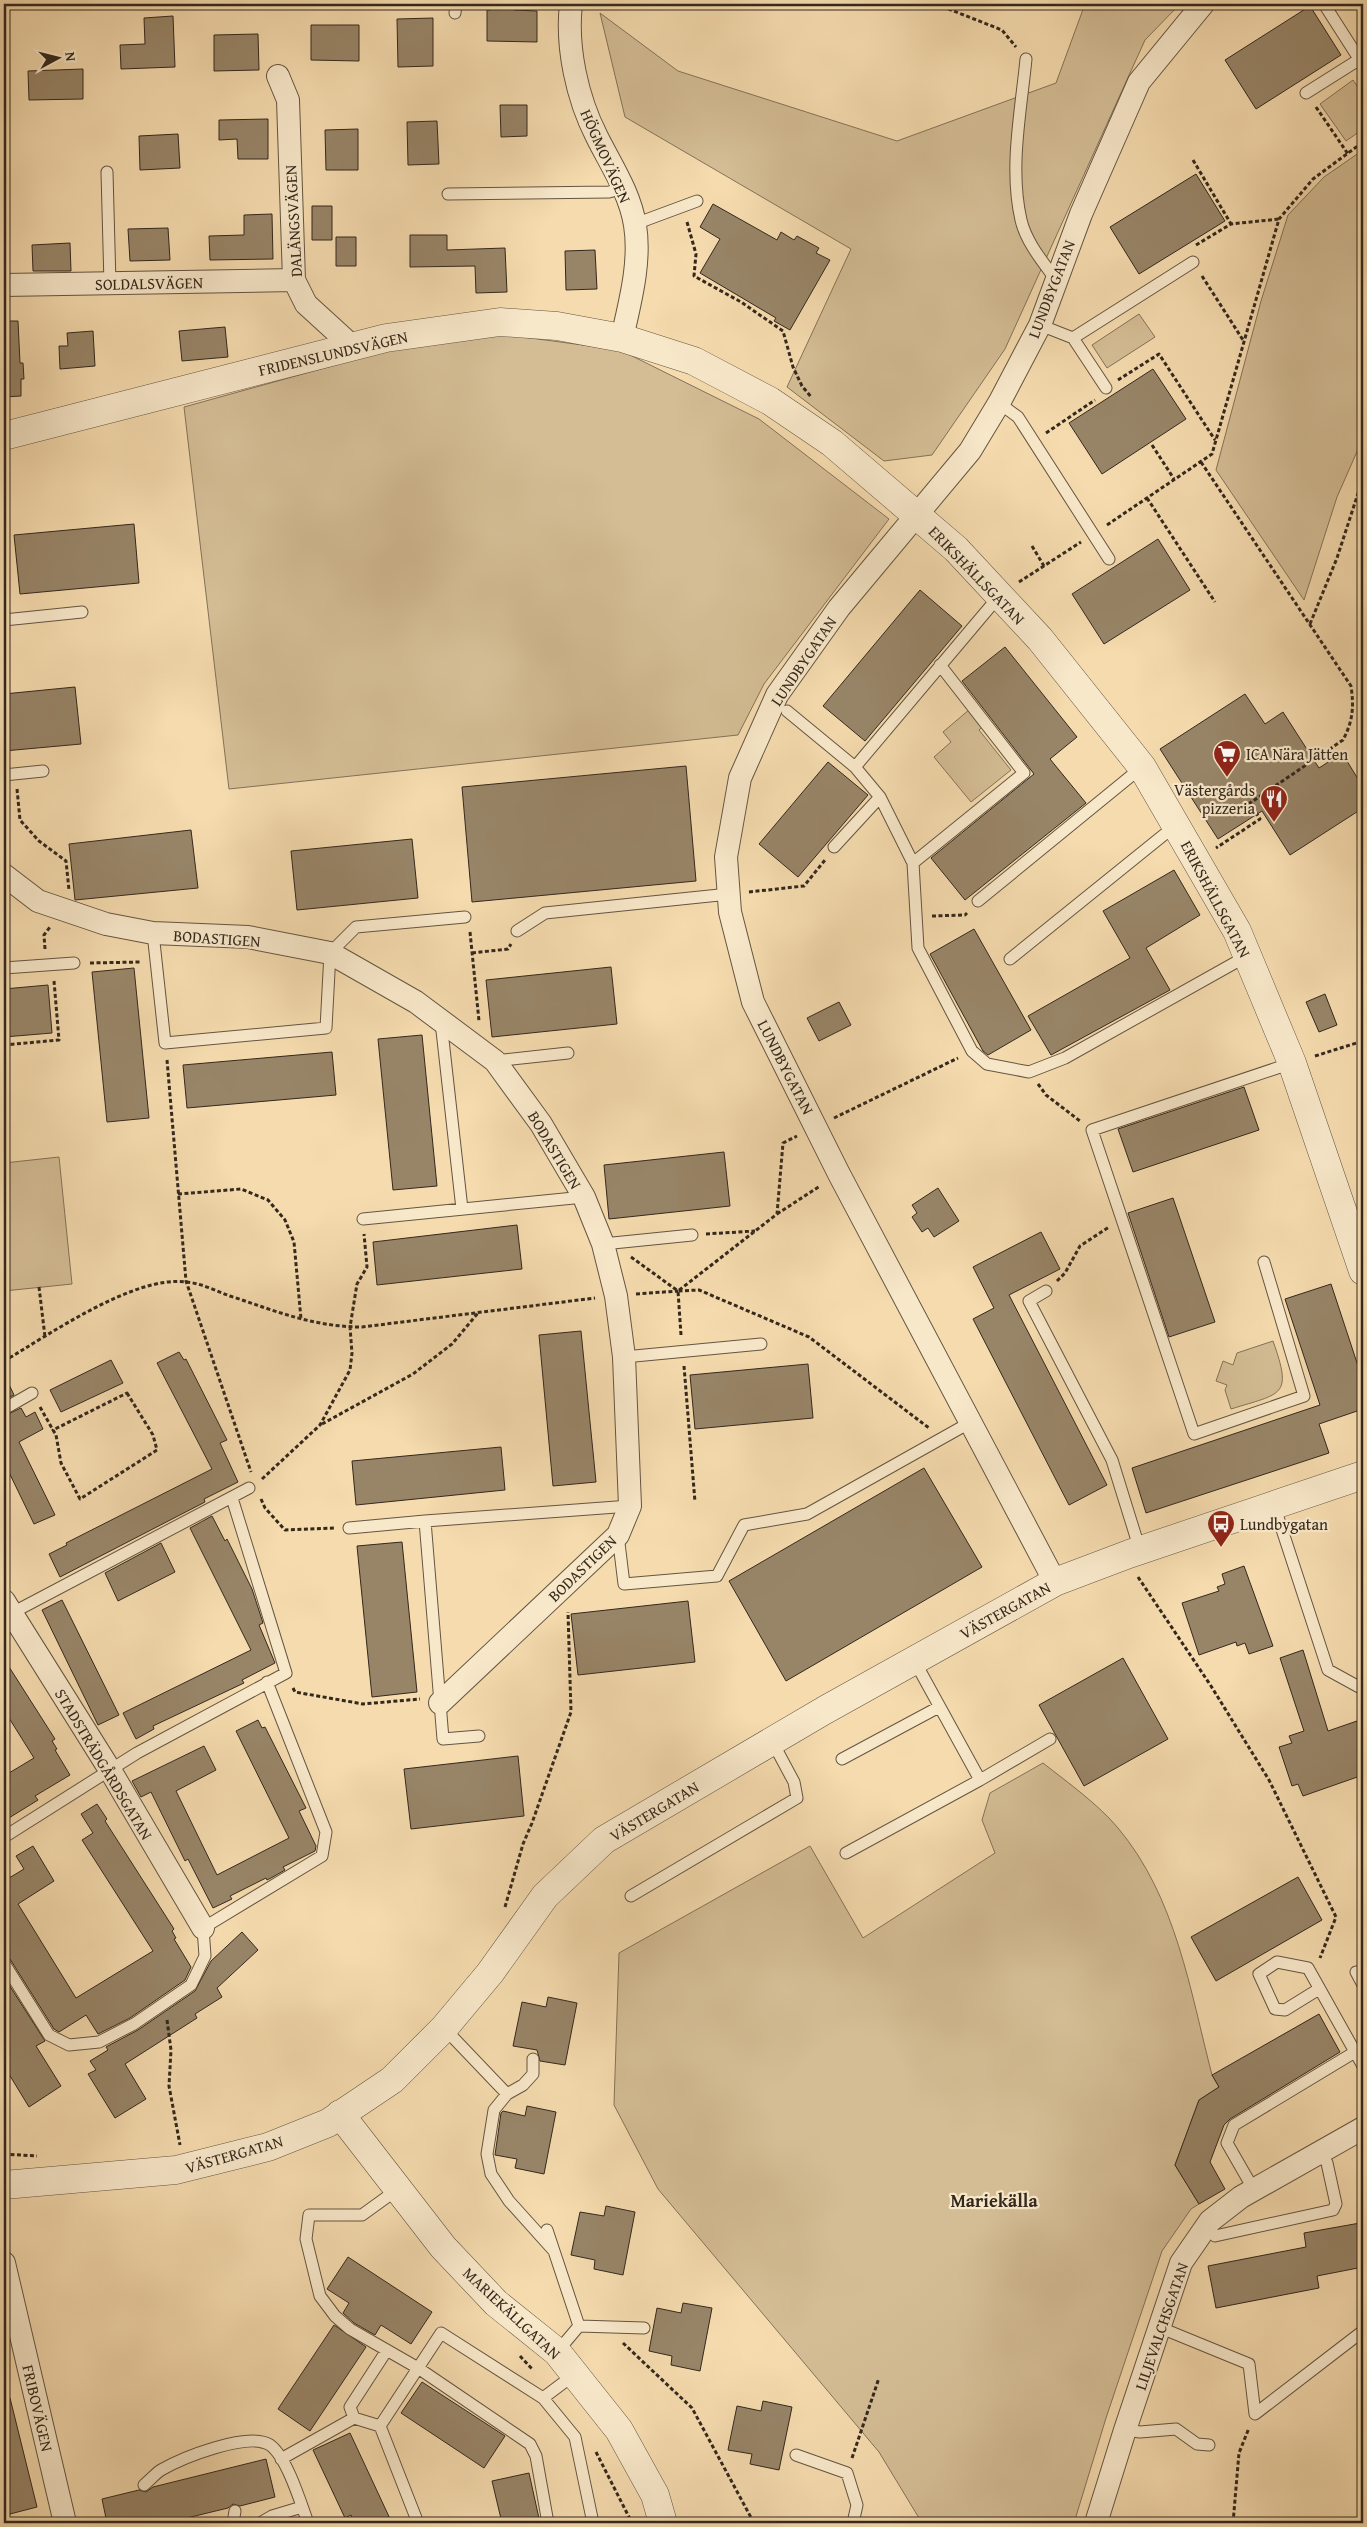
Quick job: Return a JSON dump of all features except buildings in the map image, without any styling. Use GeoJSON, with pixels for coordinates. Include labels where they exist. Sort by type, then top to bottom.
{"type":"FeatureCollection","features":[{"type":"Feature","properties":{"kind":"street","name":"HÖGMOVÄGEN"},"geometry":{"type":"LineString","coordinates":[[571,4],[569,23],[583,106],[624,188],[635,224],[636,252],[633,286],[622,338]]}},
{"type":"Feature","properties":{"kind":"street","name":"LUNDBYGATAN"},"geometry":{"type":"LineString","coordinates":[[1055,1582],[840,1174],[753,1002],[730,912],[726,857],[740,778],[777,695],[839,608],[970,451],[999,403],[1040,325],[1081,214],[1139,82],[1203,4]]}},
{"type":"Feature","properties":{"kind":"street","name":"DALÄNGSVÄGEN"},"geometry":{"type":"LineString","coordinates":[[278,76],[288,100],[294,280],[306,304],[352,346]]}},
{"type":"Feature","properties":{"kind":"street","name":"SOLDALSVÄGEN"},"geometry":{"type":"LineString","coordinates":[[4,285],[294,280]]}},
{"type":"Feature","properties":{"kind":"street","name":"FRIDENSLUNDSVÄGEN"},"geometry":{"type":"LineString","coordinates":[[4,436],[386,338],[500,322],[557,326],[622,338],[694,361],[770,401],[832,442],[916,514]]}},
{"type":"Feature","properties":{"kind":"street","name":"ERIKSHÄLLSGATAN"},"geometry":{"type":"LineString","coordinates":[[916,514],[956,549],[1040,639],[1142,767],[1237,931],[1247,956],[1302,1060],[1363,1271]]}},
{"type":"Feature","properties":{"kind":"street","name":"BODASTIGEN"},"geometry":{"type":"LineString","coordinates":[[4,875],[38,901],[106,924],[153,933],[248,938],[330,953],[416,1002],[488,1056],[541,1124],[610,1243],[624,1357],[630,1506],[618,1535],[440,1704]]}},
{"type":"Feature","properties":{"kind":"street","name":"VÄSTERGATAN"},"geometry":{"type":"LineString","coordinates":[[4,2185],[176,2170],[268,2147],[328,2122],[392,2080],[444,2028],[490,1974],[544,1896],[604,1840],[772,1741],[1055,1582],[1138,1563],[1274,1505],[1363,1475]]}},
{"type":"Feature","properties":{"kind":"street","name":"STADSTRÄDGÅRDSGATAN"},"geometry":{"type":"LineString","coordinates":[[8,1615],[110,1770],[203,1928]]}},
{"type":"Feature","properties":{"kind":"street","name":"MARIEKÄLLGATAN"},"geometry":{"type":"LineString","coordinates":[[340,2114],[442,2247],[496,2303],[557,2352],[575,2374],[619,2430],[655,2495],[663,2523]]}},
{"type":"Feature","properties":{"kind":"street","name":"LILJEVALCHSGATAN"},"geometry":{"type":"LineString","coordinates":[[1096,2523],[1181,2263],[1206,2226],[1241,2197],[1363,2128]]}},
{"type":"Feature","properties":{"kind":"street","name":"FRIBOVÄGEN"},"geometry":{"type":"LineString","coordinates":[[4,2263],[65,2523]]}},
{"type":"Feature","properties":{"kind":"lane"},"geometry":{"type":"LineString","coordinates":[[1306,93],[1361,62],[1324,4]]}},
{"type":"Feature","properties":{"kind":"lane"},"geometry":{"type":"LineString","coordinates":[[1026,59],[1015,174],[1021,222],[1036,251],[1056,280]]}},
{"type":"Feature","properties":{"kind":"lane"},"geometry":{"type":"LineString","coordinates":[[107,172],[110,284]]}},
{"type":"Feature","properties":{"kind":"lane"},"geometry":{"type":"LineString","coordinates":[[448,194],[609,192],[624,188]]}},
{"type":"Feature","properties":{"kind":"lane"},"geometry":{"type":"LineString","coordinates":[[635,224],[697,201]]}},
{"type":"Feature","properties":{"kind":"lane"},"geometry":{"type":"LineString","coordinates":[[1073,338],[1193,262]]}},
{"type":"Feature","properties":{"kind":"lane"},"geometry":{"type":"LineString","coordinates":[[1040,325],[1073,338],[1106,388]]}},
{"type":"Feature","properties":{"kind":"lane"},"geometry":{"type":"LineString","coordinates":[[999,403],[1018,417],[1109,559]]}},
{"type":"Feature","properties":{"kind":"lane"},"geometry":{"type":"LineString","coordinates":[[855,767],[1000,595]]}},
{"type":"Feature","properties":{"kind":"lane"},"geometry":{"type":"LineString","coordinates":[[4,620],[82,612]]}},
{"type":"Feature","properties":{"kind":"lane"},"geometry":{"type":"LineString","coordinates":[[913,864],[1024,773],[940,665]]}},
{"type":"Feature","properties":{"kind":"lane"},"geometry":{"type":"LineString","coordinates":[[787,710],[855,767],[880,797],[913,864],[918,948],[972,1051],[987,1064],[1029,1072],[1065,1058],[1247,956]]}},
{"type":"Feature","properties":{"kind":"lane"},"geometry":{"type":"LineString","coordinates":[[978,901],[1142,767]]}},
{"type":"Feature","properties":{"kind":"lane"},"geometry":{"type":"LineString","coordinates":[[4,775],[43,771]]}},
{"type":"Feature","properties":{"kind":"lane"},"geometry":{"type":"LineString","coordinates":[[834,847],[880,797]]}},
{"type":"Feature","properties":{"kind":"lane"},"geometry":{"type":"LineString","coordinates":[[1010,960],[1176,825]]}},
{"type":"Feature","properties":{"kind":"lane"},"geometry":{"type":"LineString","coordinates":[[517,931],[545,913],[729,894]]}},
{"type":"Feature","properties":{"kind":"lane"},"geometry":{"type":"LineString","coordinates":[[153,933],[165,1043],[326,1028],[330,953],[356,927],[465,917]]}},
{"type":"Feature","properties":{"kind":"lane"},"geometry":{"type":"LineString","coordinates":[[4,968],[74,963]]}},
{"type":"Feature","properties":{"kind":"lane"},"geometry":{"type":"LineString","coordinates":[[440,1020],[462,1209]]}},
{"type":"Feature","properties":{"kind":"lane"},"geometry":{"type":"LineString","coordinates":[[488,1056],[568,1053]]}},
{"type":"Feature","properties":{"kind":"lane"},"geometry":{"type":"LineString","coordinates":[[1264,1262],[1304,1396],[1194,1434],[1092,1130],[1302,1060]]}},
{"type":"Feature","properties":{"kind":"lane"},"geometry":{"type":"LineString","coordinates":[[363,1219],[584,1197]]}},
{"type":"Feature","properties":{"kind":"lane"},"geometry":{"type":"LineString","coordinates":[[610,1243],[692,1235]]}},
{"type":"Feature","properties":{"kind":"lane"},"geometry":{"type":"LineString","coordinates":[[1046,1291],[1029,1301],[1112,1460],[1138,1563]]}},
{"type":"Feature","properties":{"kind":"lane"},"geometry":{"type":"LineString","coordinates":[[624,1357],[761,1344]]}},
{"type":"Feature","properties":{"kind":"lane"},"geometry":{"type":"LineString","coordinates":[[4,1409],[32,1393]]}},
{"type":"Feature","properties":{"kind":"lane"},"geometry":{"type":"LineString","coordinates":[[618,1535],[624,1584],[717,1576],[744,1525],[807,1514],[971,1422]]}},
{"type":"Feature","properties":{"kind":"lane"},"geometry":{"type":"LineString","coordinates":[[8,1615],[232,1498],[254,1489]]}},
{"type":"Feature","properties":{"kind":"lane"},"geometry":{"type":"LineString","coordinates":[[4,1837],[137,1753],[286,1673],[232,1498]]}},
{"type":"Feature","properties":{"kind":"lane"},"geometry":{"type":"LineString","coordinates":[[1274,1505],[1328,1670],[1359,1687],[1363,1685]]}},
{"type":"Feature","properties":{"kind":"lane"},"geometry":{"type":"LineString","coordinates":[[350,1528],[630,1506]]}},
{"type":"Feature","properties":{"kind":"lane"},"geometry":{"type":"LineString","coordinates":[[425,1521],[443,1739],[479,1736]]}},
{"type":"Feature","properties":{"kind":"lane"},"geometry":{"type":"LineString","coordinates":[[914,1660],[980,1780]]}},
{"type":"Feature","properties":{"kind":"lane"},"geometry":{"type":"LineString","coordinates":[[4,1963],[49,2035],[69,2045],[99,2042],[134,2024],[191,1985],[205,1956],[203,1928],[322,1856],[326,1832],[267,1682]]}},
{"type":"Feature","properties":{"kind":"lane"},"geometry":{"type":"LineString","coordinates":[[842,1759],[940,1707]]}},
{"type":"Feature","properties":{"kind":"lane"},"geometry":{"type":"LineString","coordinates":[[846,1854],[1050,1739]]}},
{"type":"Feature","properties":{"kind":"lane"},"geometry":{"type":"LineString","coordinates":[[631,1896],[797,1798],[794,1782],[772,1741]]}},
{"type":"Feature","properties":{"kind":"lane"},"geometry":{"type":"LineString","coordinates":[[1319,1989],[1284,2010],[1275,2009],[1259,1974],[1277,1962],[1308,1968],[1363,2066]]}},
{"type":"Feature","properties":{"kind":"lane"},"geometry":{"type":"LineString","coordinates":[[1356,1972],[1363,1985]]}},
{"type":"Feature","properties":{"kind":"lane"},"geometry":{"type":"LineString","coordinates":[[444,2028],[507,2094]]}},
{"type":"Feature","properties":{"kind":"lane"},"geometry":{"type":"LineString","coordinates":[[1254,2190],[1227,2143],[1234,2125],[1355,2052]]}},
{"type":"Feature","properties":{"kind":"lane"},"geometry":{"type":"LineString","coordinates":[[533,2059],[533,2074],[523,2086],[507,2094],[494,2110],[487,2154],[491,2174],[508,2201],[554,2251]]}},
{"type":"Feature","properties":{"kind":"lane"},"geometry":{"type":"LineString","coordinates":[[1206,2226],[1215,2236],[1333,2210],[1336,2204],[1327,2163],[1320,2152]]}},
{"type":"Feature","properties":{"kind":"lane"},"geometry":{"type":"LineString","coordinates":[[398,2189],[362,2214],[309,2215],[306,2239],[320,2296],[334,2316],[350,2329],[418,2368],[530,2444],[536,2456],[548,2523]]}},
{"type":"Feature","properties":{"kind":"lane"},"geometry":{"type":"LineString","coordinates":[[547,2230],[579,2326]]}},
{"type":"Feature","properties":{"kind":"lane"},"geometry":{"type":"LineString","coordinates":[[557,2352],[579,2326]]}},
{"type":"Feature","properties":{"kind":"lane"},"geometry":{"type":"LineString","coordinates":[[579,2326],[644,2328]]}},
{"type":"Feature","properties":{"kind":"lane"},"geometry":{"type":"LineString","coordinates":[[1160,2328],[1249,2364],[1255,2414]]}},
{"type":"Feature","properties":{"kind":"lane"},"geometry":{"type":"LineString","coordinates":[[1255,2414],[1363,2331]]}},
{"type":"Feature","properties":{"kind":"lane"},"geometry":{"type":"LineString","coordinates":[[380,2426],[441,2333],[543,2398],[575,2436],[593,2523]]}},
{"type":"Feature","properties":{"kind":"lane"},"geometry":{"type":"LineString","coordinates":[[354,2418],[350,2407],[387,2350]]}},
{"type":"Feature","properties":{"kind":"lane"},"geometry":{"type":"LineString","coordinates":[[543,2398],[575,2374]]}},
{"type":"Feature","properties":{"kind":"lane"},"geometry":{"type":"LineString","coordinates":[[281,2459],[354,2418],[380,2426]]}},
{"type":"Feature","properties":{"kind":"lane"},"geometry":{"type":"LineString","coordinates":[[380,2426],[418,2523]]}},
{"type":"Feature","properties":{"kind":"lane"},"geometry":{"type":"LineString","coordinates":[[1125,2430],[1140,2432],[1176,2429],[1197,2444],[1209,2445]]}},
{"type":"Feature","properties":{"kind":"lane"},"geometry":{"type":"LineString","coordinates":[[144,2485],[160,2471],[175,2463],[237,2442],[253,2440],[270,2445],[281,2459],[308,2523]]}},
{"type":"Feature","properties":{"kind":"lane"},"geometry":{"type":"LineString","coordinates":[[796,2455],[846,2473],[857,2505],[853,2523]]}},
{"type":"Feature","properties":{"kind":"lane"},"geometry":{"type":"LineString","coordinates":[[260,2523],[272,2516],[302,2507]]}},
{"type":"Feature","properties":{"kind":"lane"},"geometry":{"type":"LineString","coordinates":[[233,2523],[235,2511]]}},
{"type":"Feature","properties":{"kind":"path"},"geometry":{"type":"LineString","coordinates":[[936,4],[1002,30],[1026,59]]}},
{"type":"Feature","properties":{"kind":"path"},"geometry":{"type":"LineString","coordinates":[[1306,93],[1348,154]]}},
{"type":"Feature","properties":{"kind":"path"},"geometry":{"type":"LineString","coordinates":[[1000,595],[1212,454],[1278,219],[1312,179],[1363,142]]}},
{"type":"Feature","properties":{"kind":"path"},"geometry":{"type":"LineString","coordinates":[[1193,160],[1231,224]]}},
{"type":"Feature","properties":{"kind":"path"},"geometry":{"type":"LineString","coordinates":[[682,207],[696,254],[694,276],[741,302],[783,331],[799,380],[814,401]]}},
{"type":"Feature","properties":{"kind":"path"},"geometry":{"type":"LineString","coordinates":[[1244,340],[1193,262],[1196,246],[1231,224],[1278,219]]}},
{"type":"Feature","properties":{"kind":"path"},"geometry":{"type":"LineString","coordinates":[[1034,441],[1099,397],[1106,388],[1159,354],[1215,441]]}},
{"type":"Feature","properties":{"kind":"path"},"geometry":{"type":"LineString","coordinates":[[1152,445],[1174,479]]}},
{"type":"Feature","properties":{"kind":"path"},"geometry":{"type":"LineString","coordinates":[[1201,462],[1351,686],[1354,708],[1351,724],[1343,740],[1250,803],[1260,819],[1215,848]]}},
{"type":"Feature","properties":{"kind":"path"},"geometry":{"type":"LineString","coordinates":[[1310,625],[1337,558],[1363,478]]}},
{"type":"Feature","properties":{"kind":"path"},"geometry":{"type":"LineString","coordinates":[[1147,498],[1215,602]]}},
{"type":"Feature","properties":{"kind":"path"},"geometry":{"type":"LineString","coordinates":[[1032,546],[1044,566]]}},
{"type":"Feature","properties":{"kind":"path"},"geometry":{"type":"LineString","coordinates":[[4,1045],[59,1040],[54,979],[47,965],[44,935],[68,911],[66,861],[39,841],[20,820],[16,774]]}},
{"type":"Feature","properties":{"kind":"path"},"geometry":{"type":"LineString","coordinates":[[729,894],[804,886],[834,847]]}},
{"type":"Feature","properties":{"kind":"path"},"geometry":{"type":"LineString","coordinates":[[916,917],[965,915],[978,901]]}},
{"type":"Feature","properties":{"kind":"path"},"geometry":{"type":"LineString","coordinates":[[465,917],[468,917],[488,1056]]}},
{"type":"Feature","properties":{"kind":"path"},"geometry":{"type":"LineString","coordinates":[[472,953],[508,949],[517,931]]}},
{"type":"Feature","properties":{"kind":"path"},"geometry":{"type":"LineString","coordinates":[[74,963],[156,962]]}},
{"type":"Feature","properties":{"kind":"path"},"geometry":{"type":"LineString","coordinates":[[1302,1060],[1363,1041]]}},
{"type":"Feature","properties":{"kind":"path"},"geometry":{"type":"LineString","coordinates":[[165,1043],[186,1282],[252,1476]]}},
{"type":"Feature","properties":{"kind":"path"},"geometry":{"type":"LineString","coordinates":[[777,1214],[783,1143],[972,1051]]}},
{"type":"Feature","properties":{"kind":"path"},"geometry":{"type":"LineString","coordinates":[[1029,1072],[1046,1095],[1092,1130]]}},
{"type":"Feature","properties":{"kind":"path"},"geometry":{"type":"LineString","coordinates":[[678,1291],[777,1214],[840,1174]]}},
{"type":"Feature","properties":{"kind":"path"},"geometry":{"type":"LineString","coordinates":[[178,1194],[241,1189],[268,1200],[285,1220],[294,1242],[301,1320]]}},
{"type":"Feature","properties":{"kind":"path"},"geometry":{"type":"LineString","coordinates":[[1046,1291],[1065,1273],[1080,1246],[1122,1218]]}},
{"type":"Feature","properties":{"kind":"path"},"geometry":{"type":"LineString","coordinates":[[320,1425],[350,1370],[352,1353],[350,1327],[357,1284],[367,1267],[363,1219]]}},
{"type":"Feature","properties":{"kind":"path"},"geometry":{"type":"LineString","coordinates":[[692,1235],[756,1231]]}},
{"type":"Feature","properties":{"kind":"path"},"geometry":{"type":"LineString","coordinates":[[610,1243],[637,1264],[678,1291]]}},
{"type":"Feature","properties":{"kind":"path"},"geometry":{"type":"LineString","coordinates":[[4,1361],[117,1296],[159,1284],[186,1282],[301,1320],[330,1327],[350,1327],[616,1296],[699,1290],[809,1337],[943,1438]]}},
{"type":"Feature","properties":{"kind":"path"},"geometry":{"type":"LineString","coordinates":[[39,1287],[45,1337]]}},
{"type":"Feature","properties":{"kind":"path"},"geometry":{"type":"LineString","coordinates":[[678,1291],[695,1502]]}},
{"type":"Feature","properties":{"kind":"path"},"geometry":{"type":"LineString","coordinates":[[350,1528],[285,1530],[266,1508],[254,1489],[320,1425],[413,1374],[452,1344],[478,1312]]}},
{"type":"Feature","properties":{"kind":"path"},"geometry":{"type":"LineString","coordinates":[[32,1393],[53,1430],[56,1435],[61,1463],[80,1499],[157,1450],[153,1435],[127,1393],[53,1430]]}},
{"type":"Feature","properties":{"kind":"path"},"geometry":{"type":"LineString","coordinates":[[1138,1563],[1269,1780],[1336,1917],[1313,1976]]}},
{"type":"Feature","properties":{"kind":"path"},"geometry":{"type":"LineString","coordinates":[[505,1909],[523,1844],[571,1712],[568,1606],[571,1579]]}},
{"type":"Feature","properties":{"kind":"path"},"geometry":{"type":"LineString","coordinates":[[286,1673],[295,1692],[363,1704],[421,1699],[440,1704]]}},
{"type":"Feature","properties":{"kind":"path"},"geometry":{"type":"LineString","coordinates":[[160,2006],[169,2025],[171,2050],[169,2086],[181,2151]]}},
{"type":"Feature","properties":{"kind":"path"},"geometry":{"type":"LineString","coordinates":[[606,2328],[692,2408],[754,2523]]}},
{"type":"Feature","properties":{"kind":"path"},"geometry":{"type":"LineString","coordinates":[[846,2473],[879,2378]]}},
{"type":"Feature","properties":{"kind":"path"},"geometry":{"type":"LineString","coordinates":[[1233,2523],[1239,2453],[1255,2414]]}},
{"type":"Feature","properties":{"kind":"shaded area"},"geometry":{"type":"Polygon","coordinates":[[[1085,4],[1180,4],[1145,40],[1005,349],[932,455],[884,461],[787,387],[851,249],[625,117],[600,13],[678,71],[897,141],[1056,83],[1085,4]]]}},
{"type":"Feature","properties":{"kind":"shaded area"},"geometry":{"type":"Polygon","coordinates":[[[1353,80],[1363,95],[1363,129],[1346,141],[1320,104],[1353,80]]]}},
{"type":"Feature","properties":{"kind":"shaded area"},"geometry":{"type":"Polygon","coordinates":[[[1363,150],[1363,438],[1337,497],[1304,600],[1216,470],[1261,301],[1288,215],[1324,177],[1363,150]]]}},
{"type":"Feature","properties":{"kind":"shaded area"},"geometry":{"type":"Polygon","coordinates":[[[1139,314],[1155,337],[1107,368],[1092,345],[1139,314]]]}},
{"type":"Feature","properties":{"kind":"shaded area"},"geometry":{"type":"Polygon","coordinates":[[[500,334],[620,350],[759,419],[889,519],[764,684],[738,735],[229,789],[184,407],[393,349],[500,334]]]}},
{"type":"Feature","properties":{"kind":"shaded area"},"geometry":{"type":"Polygon","coordinates":[[[970,709],[984,725],[979,730],[1011,770],[971,802],[934,757],[951,742],[943,732],[970,709]]]}},
{"type":"Feature","properties":{"kind":"shaded area"},"geometry":{"type":"Polygon","coordinates":[[[59,1157],[72,1284],[4,1291],[4,1163],[59,1157]]]}},
{"type":"Feature","properties":{"kind":"shaded area"},"geometry":{"type":"Polygon","coordinates":[[[1273,1341],[1282,1373],[1282,1383],[1279,1390],[1262,1400],[1231,1409],[1225,1390],[1227,1385],[1216,1381],[1223,1361],[1233,1365],[1237,1353],[1273,1341]]]}},
{"type":"Feature","properties":{"kind":"shaded area"},"geometry":{"type":"Polygon","coordinates":[[[1043,1763],[1110,1819],[1138,1855],[1154,1884],[1178,1945],[1212,2075],[1219,2087],[1199,2100],[1175,2165],[1199,2204],[1191,2209],[1162,2251],[1106,2418],[1074,2523],[922,2523],[879,2452],[658,2189],[614,2105],[619,1953],[810,1846],[863,1938],[995,1853],[982,1820],[990,1793],[1043,1763]]]}},
{"type":"Feature","properties":{"kind":"place","name":"ICA Nära Jätten"},"geometry":{"type":"Point","coordinates":[1227,778]}},
{"type":"Feature","properties":{"kind":"place","name":"Västergårds pizzeria"},"geometry":{"type":"Point","coordinates":[1274,823]}},
{"type":"Feature","properties":{"kind":"place","name":"Lundbygatan"},"geometry":{"type":"Point","coordinates":[1221,1548]}},
{"type":"Feature","properties":{"kind":"district","name":"Mariekälla"},"geometry":{"type":"Point","coordinates":[994,2200]}}]}
